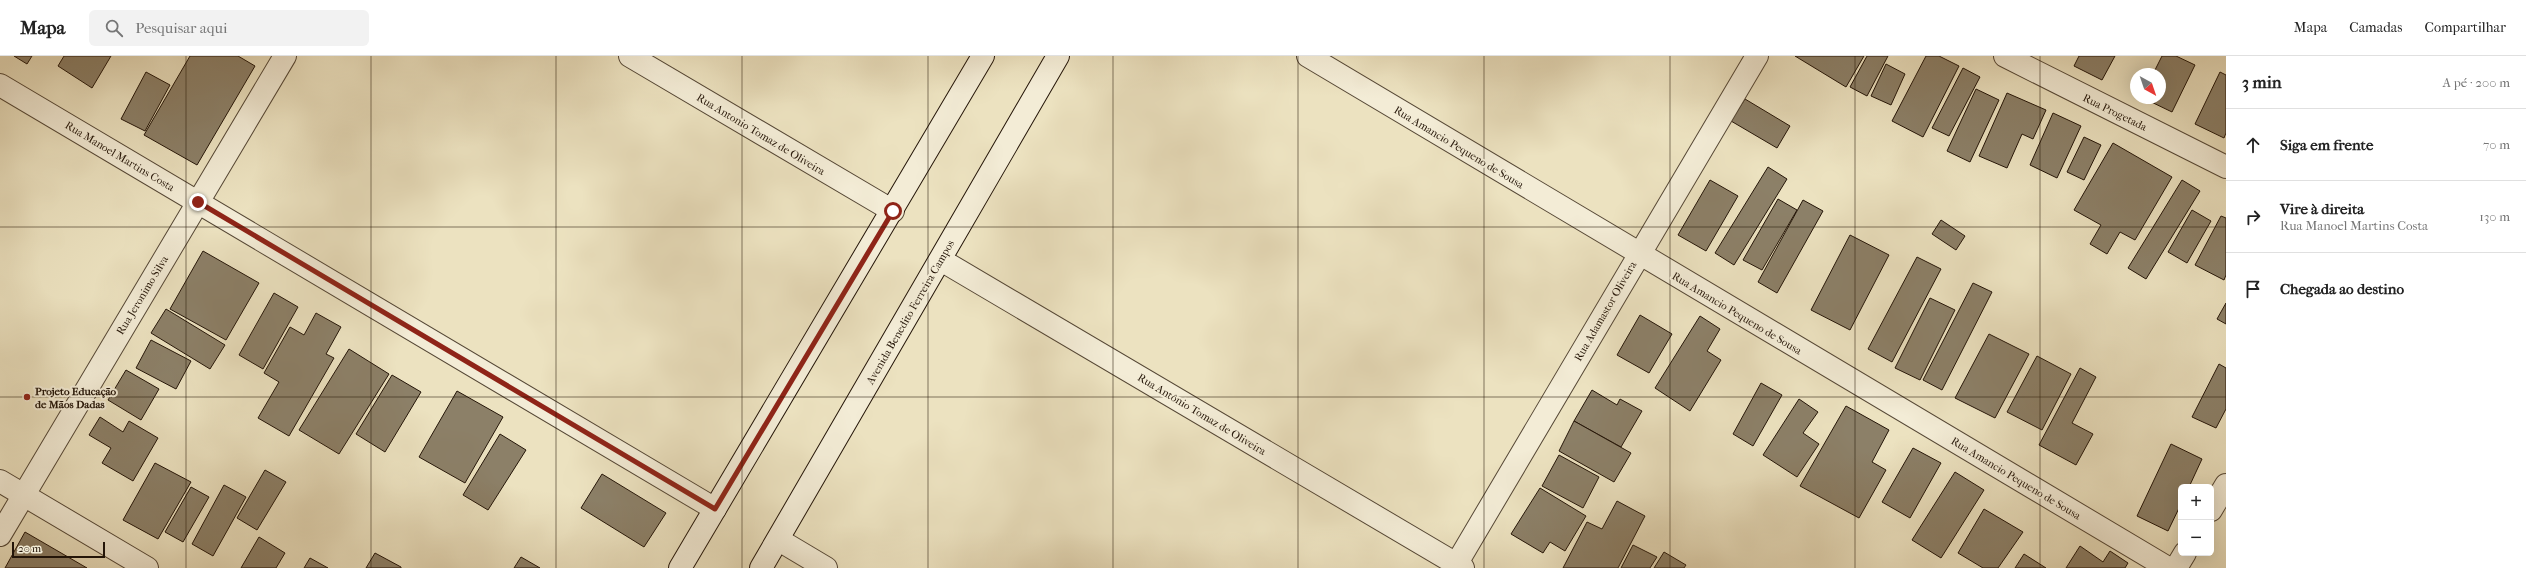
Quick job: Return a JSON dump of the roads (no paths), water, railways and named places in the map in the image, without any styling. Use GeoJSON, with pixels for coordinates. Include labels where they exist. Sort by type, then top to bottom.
{"type":"FeatureCollection","features":[{"type":"Feature","properties":{"kind":"street","name":"Rua Jeronimo Silva"},"geometry":{"type":"LineString","coordinates":[[0,535],[285,56]]}},
{"type":"Feature","properties":{"kind":"street","name":"Rua Antonio Tomaz de Oliveira"},"geometry":{"type":"LineString","coordinates":[[630,56],[893,211]]}},
{"type":"Feature","properties":{"kind":"street"},"geometry":{"type":"LineString","coordinates":[[680,568],[893,211],[983,56]]}},
{"type":"Feature","properties":{"kind":"street","name":"Avenida Benedito Ferreira Campos"},"geometry":{"type":"LineString","coordinates":[[761,568],[779,540],[1058,56]]}},
{"type":"Feature","properties":{"kind":"street","name":"Rua Amancio Pequeno de Sousa"},"geometry":{"type":"LineString","coordinates":[[1308,56],[1638,254],[2168,568]]}},
{"type":"Feature","properties":{"kind":"street","name":"Rua Adamastor Oliveira"},"geometry":{"type":"LineString","coordinates":[[1458,567],[1638,254],[1757,56]]}},
{"type":"Feature","properties":{"kind":"street","name":"Rua Progetada"},"geometry":{"type":"LineString","coordinates":[[2005,56],[2226,167]]}},
{"type":"Feature","properties":{"kind":"street","name":"Rua Manoel Martins Costa"},"geometry":{"type":"LineString","coordinates":[[0,85],[715,509]]}},
{"type":"Feature","properties":{"kind":"street","name":"Rua Antônio Tomaz de Oliveira"},"geometry":{"type":"LineString","coordinates":[[941,260],[1458,567]]}},
{"type":"Feature","properties":{"kind":"street"},"geometry":{"type":"LineString","coordinates":[[0,481],[147,568]]}},
{"type":"Feature","properties":{"kind":"street"},"geometry":{"type":"LineString","coordinates":[[2214,505],[2226,485]]}},
{"type":"Feature","properties":{"kind":"street"},"geometry":{"type":"LineString","coordinates":[[779,540],[826,568]]}},
{"type":"Feature","properties":{"kind":"street"},"geometry":{"type":"LineString","coordinates":[[2176,568],[2183,556]]}},
{"type":"Feature","properties":{"kind":"place","name":"Projeto Educação de Mãos Dadas"},"geometry":{"type":"Point","coordinates":[27,397]}}]}
